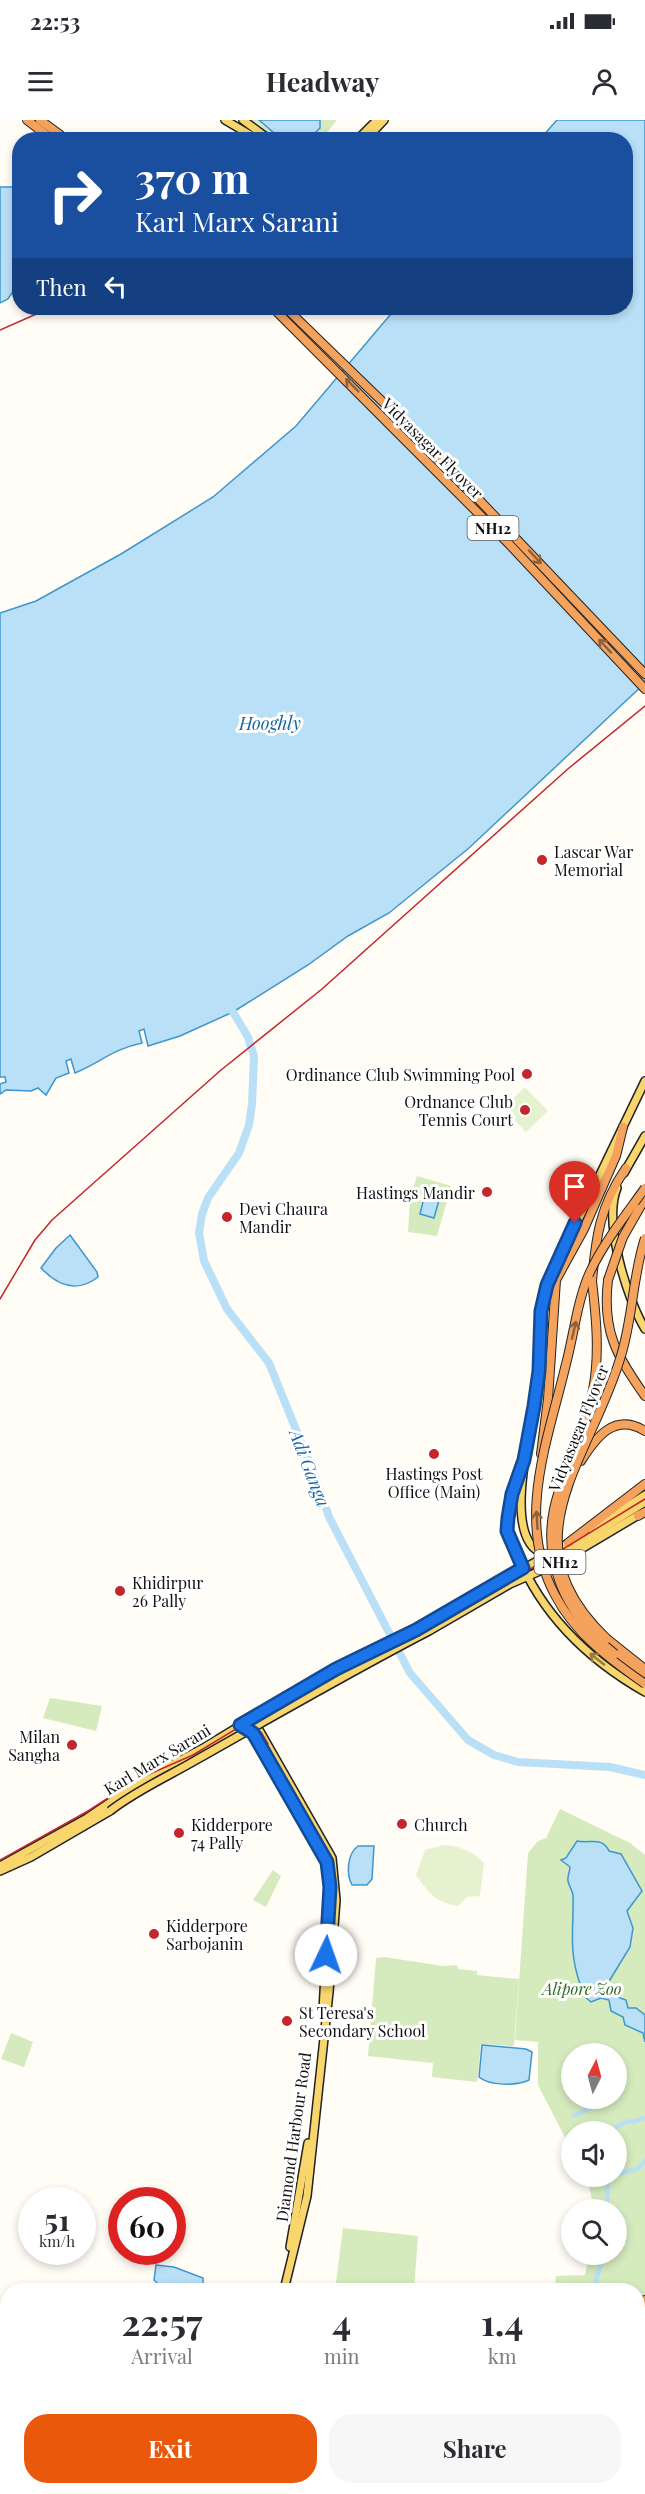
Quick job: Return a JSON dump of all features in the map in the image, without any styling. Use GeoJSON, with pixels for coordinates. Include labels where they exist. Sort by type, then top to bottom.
{"type":"FeatureCollection","features":[{"type":"Feature","properties":{"kind":"highway"},"geometry":{"type":"LineString","coordinates":[[27,120],[43,132]]}},
{"type":"Feature","properties":{"kind":"highway"},"geometry":{"type":"LineString","coordinates":[[40,120],[56,132]]}},
{"type":"Feature","properties":{"kind":"highway","name":"Vidyasagar Flyover"},"geometry":{"type":"LineString","coordinates":[[280,315],[493,527],[645,689]]}},
{"type":"Feature","properties":{"kind":"highway","name":"Vidyasagar Flyover"},"geometry":{"type":"LineString","coordinates":[[293,315],[430,448],[645,674]]}},
{"type":"Feature","properties":{"kind":"highway"},"geometry":{"type":"LineString","coordinates":[[541,1458],[548,1399],[556,1280],[589,1219],[616,1156],[623,1127]]}},
{"type":"Feature","properties":{"kind":"highway"},"geometry":{"type":"LineString","coordinates":[[626,1168],[610,1191],[602,1212],[596,1240],[592,1281],[596,1374],[589,1408],[557,1496],[550,1547],[559,1584],[582,1624],[615,1654],[645,1674]]}},
{"type":"Feature","properties":{"kind":"highway","name":"Vidyasagar Flyover"},"geometry":{"type":"LineString","coordinates":[[645,1188],[599,1253],[589,1275],[541,1458],[537,1495],[539,1549],[555,1596],[575,1625],[596,1647],[645,1684]]}},
{"type":"Feature","properties":{"kind":"highway"},"geometry":{"type":"LineString","coordinates":[[645,1199],[623,1237],[613,1264],[606,1299],[610,1340],[645,1396]]}},
{"type":"Feature","properties":{"kind":"highway","name":"Vidyasagar Flyover"},"geometry":{"type":"LineString","coordinates":[[645,1238],[634,1276],[621,1357],[561,1505],[558,1548],[561,1569],[578,1609],[607,1639],[645,1669]]}},
{"type":"Feature","properties":{"kind":"highway"},"geometry":{"type":"LineString","coordinates":[[630,1375],[645,1389]]}},
{"type":"Feature","properties":{"kind":"highway"},"geometry":{"type":"LineString","coordinates":[[573,1472],[603,1431],[624,1424],[637,1426],[645,1431]]}},
{"type":"Feature","properties":{"kind":"highway"},"geometry":{"type":"LineString","coordinates":[[568,1543],[645,1484]]}},
{"type":"Feature","properties":{"kind":"main road"},"geometry":{"type":"LineString","coordinates":[[225,120],[246,132]]}},
{"type":"Feature","properties":{"kind":"main road"},"geometry":{"type":"LineString","coordinates":[[243,120],[259,132]]}},
{"type":"Feature","properties":{"kind":"main road"},"geometry":{"type":"LineString","coordinates":[[365,132],[377,120]]}},
{"type":"Feature","properties":{"kind":"main road"},"geometry":{"type":"LineString","coordinates":[[373,132],[384,120]]}},
{"type":"Feature","properties":{"kind":"main road"},"geometry":{"type":"LineString","coordinates":[[549,1554],[535,1550],[526,1534],[522,1505],[524,1460],[538,1384],[541,1311],[545,1293],[571,1232],[645,1082]]}},
{"type":"Feature","properties":{"kind":"main road"},"geometry":{"type":"LineString","coordinates":[[634,1102],[645,1096]]}},
{"type":"Feature","properties":{"kind":"main road"},"geometry":{"type":"LineString","coordinates":[[645,1136],[626,1168],[615,1194],[617,1245],[624,1285],[645,1329]]}},
{"type":"Feature","properties":{"kind":"main road"},"geometry":{"type":"LineString","coordinates":[[524,1460],[512,1494],[507,1531],[526,1577],[538,1597],[567,1632],[594,1656],[645,1692]]}},
{"type":"Feature","properties":{"kind":"main road","name":"Karl Marx Sarani"},"geometry":{"type":"LineString","coordinates":[[0,1871],[87,1818],[145,1779],[317,1680],[416,1630],[536,1562],[645,1495]]}},
{"type":"Feature","properties":{"kind":"main road"},"geometry":{"type":"LineString","coordinates":[[0,1866],[16,1861],[110,1811],[134,1793],[195,1761],[288,1705],[526,1577],[645,1502]]}},
{"type":"Feature","properties":{"kind":"main road"},"geometry":{"type":"LineString","coordinates":[[526,1577],[556,1564],[643,1513]]}},
{"type":"Feature","properties":{"kind":"main road"},"geometry":{"type":"LineString","coordinates":[[512,1541],[526,1534]]}},
{"type":"Feature","properties":{"kind":"main road"},"geometry":{"type":"LineString","coordinates":[[416,1630],[429,1631]]}},
{"type":"Feature","properties":{"kind":"main road","name":"Diamond Harbour Road"},"geometry":{"type":"LineString","coordinates":[[252,1719],[332,1858],[336,1900],[329,1992],[307,2196],[284,2283]]}},
{"type":"Feature","properties":{"kind":"main road","name":"Diamond Harbour Road"},"geometry":{"type":"LineString","coordinates":[[241,1725],[253,1733],[327,1862],[330,1887],[319,2063],[298,2210],[283,2283]]}},
{"type":"Feature","properties":{"kind":"green space"},"geometry":{"type":"Polygon","coordinates":[[[249,120],[337,120],[327,132],[265,132],[249,120]]]}},
{"type":"Feature","properties":{"kind":"green space","name":"Ordnance Club Tennis Court"},"geometry":{"type":"Polygon","coordinates":[[[525,1087],[548,1111],[526,1132],[503,1108],[525,1087]]]}},
{"type":"Feature","properties":{"kind":"green space"},"geometry":{"type":"Polygon","coordinates":[[[417,1176],[451,1186],[437,1236],[408,1232],[410,1199],[417,1176]]]}},
{"type":"Feature","properties":{"kind":"green space"},"geometry":{"type":"Polygon","coordinates":[[[50,1698],[102,1706],[96,1731],[43,1718],[50,1698]]]}},
{"type":"Feature","properties":{"kind":"green space","name":"Alipore Zoo"},"geometry":{"type":"Polygon","coordinates":[[[560,1809],[630,1843],[645,1855],[645,2283],[555,2283],[556,2276],[585,2275],[587,2265],[627,2265],[627,2199],[592,2199],[589,2187],[627,2187],[627,2121],[561,2121],[561,2130],[538,2085],[538,2042],[515,2040],[528,1853],[538,1841],[546,1838],[560,1809]]]}},
{"type":"Feature","properties":{"kind":"green space"},"geometry":{"type":"Polygon","coordinates":[[[444,1845],[466,1850],[484,1863],[480,1896],[467,1897],[458,1906],[438,1900],[416,1875],[425,1850],[444,1845]]]}},
{"type":"Feature","properties":{"kind":"green space"},"geometry":{"type":"Polygon","coordinates":[[[273,1870],[281,1876],[266,1907],[253,1900],[273,1870]]]}},
{"type":"Feature","properties":{"kind":"green space"},"geometry":{"type":"Polygon","coordinates":[[[384,1957],[443,1966],[457,1965],[458,1969],[477,1971],[477,1975],[519,1979],[514,2046],[481,2044],[477,2082],[432,2077],[433,2063],[368,2056],[376,1958],[384,1957]]]}},
{"type":"Feature","properties":{"kind":"green space"},"geometry":{"type":"Polygon","coordinates":[[[11,2033],[33,2042],[24,2067],[1,2059],[11,2033]]]}},
{"type":"Feature","properties":{"kind":"green space"},"geometry":{"type":"Polygon","coordinates":[[[343,2228],[418,2236],[415,2283],[336,2283],[343,2228]]]}},
{"type":"Feature","properties":{"kind":"water"},"geometry":{"type":"Polygon","coordinates":[[[259,120],[320,120],[320,128],[316,132],[273,132],[259,120]]]}},
{"type":"Feature","properties":{"kind":"water","name":"Hooghly"},"geometry":{"type":"Polygon","coordinates":[[[557,120],[645,120],[645,683],[469,848],[389,913],[348,936],[308,965],[233,1012],[180,1036],[148,1046],[144,1029],[139,1031],[142,1043],[115,1052],[75,1073],[71,1059],[66,1061],[69,1073],[56,1078],[46,1095],[38,1088],[31,1091],[6,1090],[0,1094],[0,1084],[6,1082],[5,1077],[0,1077],[0,613],[36,601],[121,554],[213,497],[296,426],[390,315],[633,315],[633,132],[546,132],[557,120]]]}},
{"type":"Feature","properties":{"kind":"water"},"geometry":{"type":"Polygon","coordinates":[[[0,187],[12,187],[12,293],[8,299],[0,303],[0,187]]]}},
{"type":"Feature","properties":{"kind":"water"},"geometry":{"type":"Polygon","coordinates":[[[426,1190],[441,1193],[434,1218],[420,1214],[426,1190]]]}},
{"type":"Feature","properties":{"kind":"water"},"geometry":{"type":"Polygon","coordinates":[[[70,1235],[97,1272],[98,1277],[83,1285],[61,1283],[41,1268],[56,1248],[70,1235]]]}},
{"type":"Feature","properties":{"kind":"water"},"geometry":{"type":"Polygon","coordinates":[[[577,1841],[599,1842],[609,1851],[621,1854],[642,1891],[627,1911],[633,1928],[630,1947],[605,1988],[606,1993],[626,2000],[628,2008],[636,2008],[645,2015],[645,2042],[643,2033],[625,2025],[623,2017],[611,2011],[609,2000],[601,1998],[591,2002],[578,1991],[580,1984],[573,1950],[573,1895],[568,1883],[570,1867],[561,1860],[566,1858],[577,1841]]]}},
{"type":"Feature","properties":{"kind":"water"},"geometry":{"type":"Polygon","coordinates":[[[358,1846],[374,1846],[372,1879],[367,1885],[352,1885],[349,1875],[350,1859],[358,1846]]]}},
{"type":"Feature","properties":{"kind":"water"},"geometry":{"type":"Polygon","coordinates":[[[482,2045],[526,2049],[532,2052],[529,2080],[503,2084],[489,2082],[479,2077],[482,2045]]]}},
{"type":"Feature","properties":{"kind":"water"},"geometry":{"type":"Polygon","coordinates":[[[156,2265],[174,2267],[203,2278],[203,2283],[158,2283],[154,2280],[156,2265]]]}},
{"type":"Feature","properties":{"kind":"waterway","name":"Adi Ganga"},"geometry":{"type":"LineString","coordinates":[[233,1012],[248,1037],[254,1056],[252,1104],[249,1125],[239,1153],[208,1198],[202,1214],[199,1233],[204,1261],[227,1309],[269,1363],[329,1517],[410,1673],[468,1740],[494,1755],[518,1762],[610,1767],[645,1775]]}},
{"type":"Feature","properties":{"kind":"waterway"},"geometry":{"type":"LineString","coordinates":[[574,2116],[588,2109]]}},
{"type":"Feature","properties":{"kind":"waterway"},"geometry":{"type":"LineString","coordinates":[[632,2122],[645,2118]]}},
{"type":"Feature","properties":{"kind":"waterway"},"geometry":{"type":"LineString","coordinates":[[627,2172],[637,2169],[645,2161]]}},
{"type":"Feature","properties":{"kind":"waterway"},"geometry":{"type":"LineString","coordinates":[[607,2199],[608,2187]]}},
{"type":"Feature","properties":{"kind":"waterway"},"geometry":{"type":"LineString","coordinates":[[595,2283],[601,2265]]}},
{"type":"Feature","properties":{"kind":"tram line"},"geometry":{"type":"LineString","coordinates":[[0,1860],[88,1811],[136,1780],[193,1755],[337,1668],[532,1568],[645,1499]]}},
{"type":"Feature","properties":{"kind":"tram line"},"geometry":{"type":"LineString","coordinates":[[261,1732],[268,1744]]}},
{"type":"Feature","properties":{"kind":"railway"},"geometry":{"type":"LineString","coordinates":[[0,330],[34,315]]}},
{"type":"Feature","properties":{"kind":"railway"},"geometry":{"type":"LineString","coordinates":[[0,1299],[35,1240],[52,1220],[221,1070],[322,989],[569,768],[645,706]]}},
{"type":"Feature","properties":{"kind":"place","name":"Lascar War Memorial"},"geometry":{"type":"Point","coordinates":[542,860]}},
{"type":"Feature","properties":{"kind":"place","name":"Ordinance Club Swimming Pool"},"geometry":{"type":"Point","coordinates":[527,1074]}},
{"type":"Feature","properties":{"kind":"place","name":"Ordnance Club Tennis Court"},"geometry":{"type":"Point","coordinates":[525,1110]}},
{"type":"Feature","properties":{"kind":"place","name":"Hastings Mandir"},"geometry":{"type":"Point","coordinates":[487,1192]}},
{"type":"Feature","properties":{"kind":"place","name":"Devi Chaura Mandir"},"geometry":{"type":"Point","coordinates":[227,1217]}},
{"type":"Feature","properties":{"kind":"place","name":"Hastings Post Office (Main)"},"geometry":{"type":"Point","coordinates":[434,1454]}},
{"type":"Feature","properties":{"kind":"place","name":"Khidirpur 26 Pally"},"geometry":{"type":"Point","coordinates":[120,1591]}},
{"type":"Feature","properties":{"kind":"place","name":"Milan Sangha"},"geometry":{"type":"Point","coordinates":[72,1745]}},
{"type":"Feature","properties":{"kind":"place","name":"Church"},"geometry":{"type":"Point","coordinates":[402,1824]}},
{"type":"Feature","properties":{"kind":"place","name":"Kidderpore 74 Pally"},"geometry":{"type":"Point","coordinates":[179,1833]}},
{"type":"Feature","properties":{"kind":"place","name":"Kidderpore Sarbojanin"},"geometry":{"type":"Point","coordinates":[154,1934]}},
{"type":"Feature","properties":{"kind":"place","name":"St Teresa's Secondary School"},"geometry":{"type":"Point","coordinates":[287,2021]}},
{"type":"Feature","properties":{"kind":"route"},"geometry":{"type":"LineString","coordinates":[[326,1955],[330,1887],[327,1862],[253,1733],[240,1725],[336,1669],[416,1630],[523,1568],[507,1531],[508,1518],[512,1494],[524,1460],[538,1384],[541,1311],[547,1285],[575,1223]]}}]}
